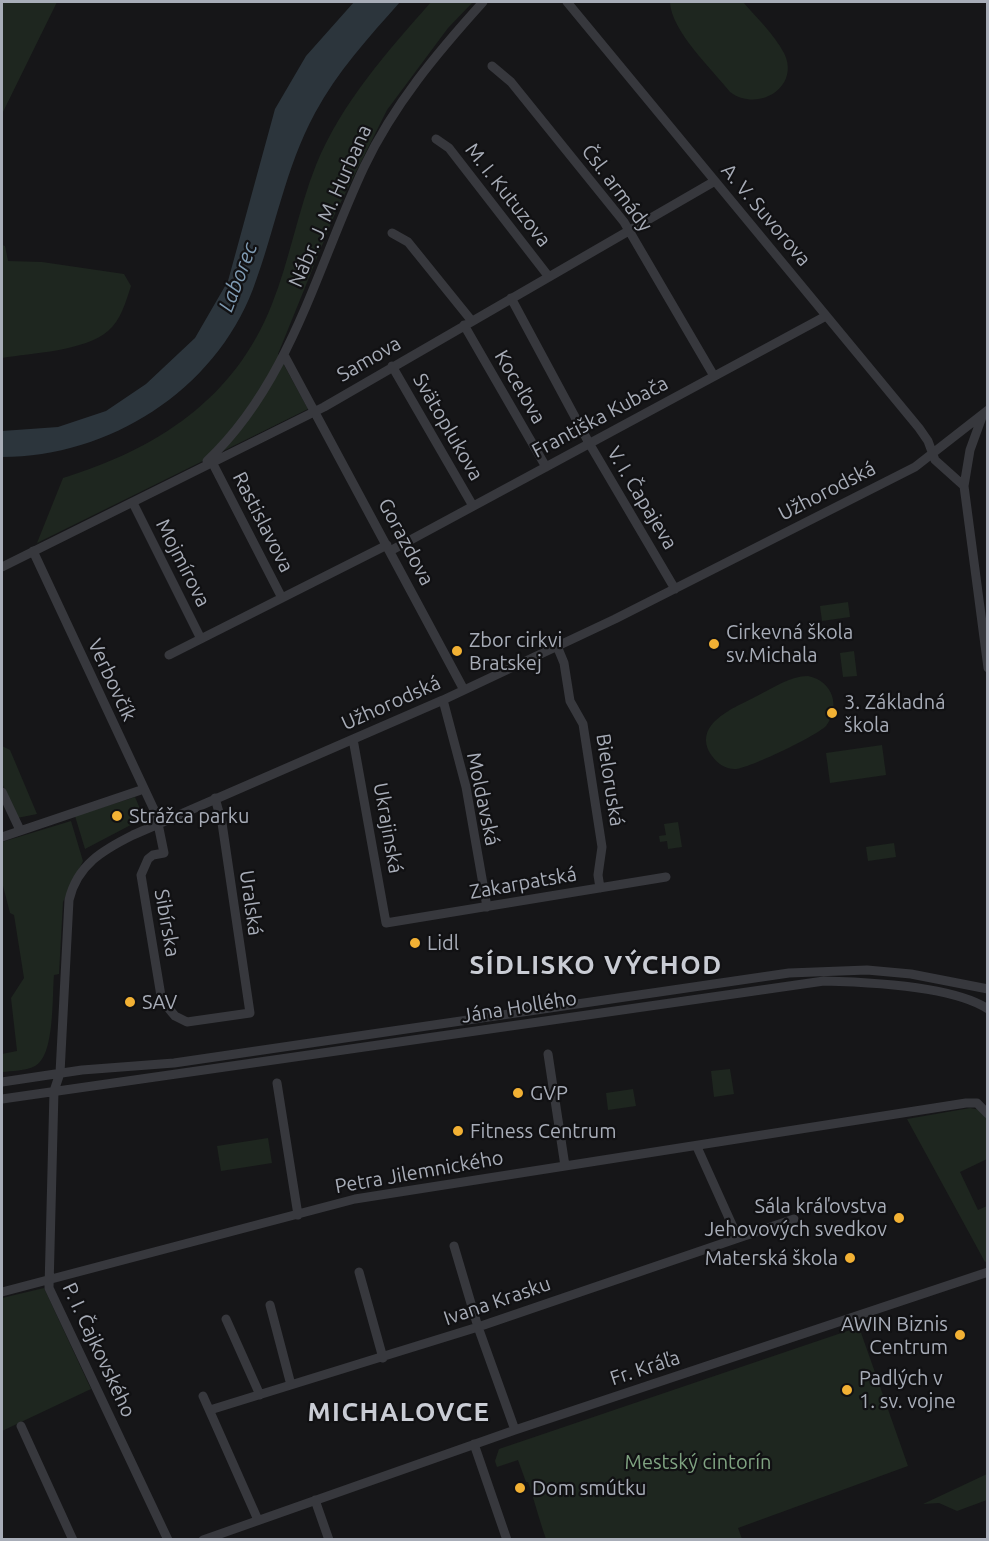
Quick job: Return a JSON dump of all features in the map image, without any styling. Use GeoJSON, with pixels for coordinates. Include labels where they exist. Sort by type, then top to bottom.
{"type":"FeatureCollection","features":[{"type":"Feature","properties":{"kind":"street","name":"Nábr. J. M. Hurbana"},"geometry":{"type":"LineString","coordinates":[[198,469],[236,431],[255,406],[284,355],[378,140],[423,69],[483,2]]}},
{"type":"Feature","properties":{"kind":"street","name":"A. V. Suvorova"},"geometry":{"type":"LineString","coordinates":[[567,2],[919,428],[928,441],[932,455]]}},
{"type":"Feature","properties":{"kind":"street","name":"Čsl. armády"},"geometry":{"type":"LineString","coordinates":[[492,66],[511,82],[630,231],[714,376]]}},
{"type":"Feature","properties":{"kind":"street","name":"M. I. Kutuzova"},"geometry":{"type":"LineString","coordinates":[[436,139],[449,148],[549,277]]}},
{"type":"Feature","properties":{"kind":"street","name":"Samova"},"geometry":{"type":"LineString","coordinates":[[2,567],[315,411],[715,182]]}},
{"type":"Feature","properties":{"kind":"street","name":"Koceľova"},"geometry":{"type":"LineString","coordinates":[[392,233],[408,242],[467,322],[546,467]]}},
{"type":"Feature","properties":{"kind":"street","name":"V. I. Čapajeva"},"geometry":{"type":"LineString","coordinates":[[511,298],[589,443],[675,589]]}},
{"type":"Feature","properties":{"kind":"street","name":"Františka Kubača"},"geometry":{"type":"LineString","coordinates":[[169,655],[473,506],[826,316]]}},
{"type":"Feature","properties":{"kind":"street"},"geometry":{"type":"LineString","coordinates":[[284,355],[315,411]]}},
{"type":"Feature","properties":{"kind":"street","name":"Svätoplukova"},"geometry":{"type":"LineString","coordinates":[[392,366],[473,506]]}},
{"type":"Feature","properties":{"kind":"street","name":"Gorazdova"},"geometry":{"type":"LineString","coordinates":[[315,411],[464,690]]}},
{"type":"Feature","properties":{"kind":"street"},"geometry":{"type":"LineString","coordinates":[[985,412],[970,450],[964,486],[987,668]]}},
{"type":"Feature","properties":{"kind":"street","name":"Užhorodská"},"geometry":{"type":"LineString","coordinates":[[60,1073],[72,888],[87,863],[118,842],[443,700],[675,589],[915,467],[985,412]]}},
{"type":"Feature","properties":{"kind":"street"},"geometry":{"type":"LineString","coordinates":[[932,455],[964,486]]}},
{"type":"Feature","properties":{"kind":"street","name":"Rastislavova"},"geometry":{"type":"LineString","coordinates":[[212,462],[282,598]]}},
{"type":"Feature","properties":{"kind":"street","name":"Mojmírova"},"geometry":{"type":"LineString","coordinates":[[133,503],[201,639]]}},
{"type":"Feature","properties":{"kind":"street","name":"Verbovčík"},"geometry":{"type":"LineString","coordinates":[[33,551],[144,789],[159,824],[164,853]]}},
{"type":"Feature","properties":{"kind":"street","name":"Bieloruská"},"geometry":{"type":"LineString","coordinates":[[557,646],[564,663],[570,701],[583,724],[602,847],[598,875],[600,888]]}},
{"type":"Feature","properties":{"kind":"street","name":"Moldavská"},"geometry":{"type":"LineString","coordinates":[[443,700],[466,787],[487,907]]}},
{"type":"Feature","properties":{"kind":"street","name":"Ukrajinská"},"geometry":{"type":"LineString","coordinates":[[353,740],[386,923]]}},
{"type":"Feature","properties":{"kind":"street"},"geometry":{"type":"LineString","coordinates":[[2,837],[144,789]]}},
{"type":"Feature","properties":{"kind":"street"},"geometry":{"type":"LineString","coordinates":[[2,792],[20,830]]}},
{"type":"Feature","properties":{"kind":"street","name":"Uralská"},"geometry":{"type":"LineString","coordinates":[[168,1010],[187,1022],[250,1013],[222,823],[215,798]]}},
{"type":"Feature","properties":{"kind":"street","name":"Sibírska"},"geometry":{"type":"LineString","coordinates":[[164,853],[153,855],[148,859],[141,874],[161,996],[168,1010]]}},
{"type":"Feature","properties":{"kind":"street","name":"Zakarpatská"},"geometry":{"type":"LineString","coordinates":[[386,923],[666,877]]}},
{"type":"Feature","properties":{"kind":"street","name":"Jána Hollého"},"geometry":{"type":"LineString","coordinates":[[2,1082],[60,1073],[174,1063],[824,969],[911,974],[987,988]]}},
{"type":"Feature","properties":{"kind":"street"},"geometry":{"type":"LineString","coordinates":[[867,970],[867,982]]}},
{"type":"Feature","properties":{"kind":"street","name":"Jána Hollého"},"geometry":{"type":"LineString","coordinates":[[2,1099],[824,981],[867,982],[949,996],[987,1009]]}},
{"type":"Feature","properties":{"kind":"street"},"geometry":{"type":"LineString","coordinates":[[719,983],[721,995]]}},
{"type":"Feature","properties":{"kind":"street"},"geometry":{"type":"LineString","coordinates":[[386,1032],[387,1045]]}},
{"type":"Feature","properties":{"kind":"street"},"geometry":{"type":"LineString","coordinates":[[548,1054],[565,1167]]}},
{"type":"Feature","properties":{"kind":"street"},"geometry":{"type":"LineString","coordinates":[[174,1063],[175,1075]]}},
{"type":"Feature","properties":{"kind":"street"},"geometry":{"type":"LineString","coordinates":[[54,1091],[60,1073]]}},
{"type":"Feature","properties":{"kind":"street"},"geometry":{"type":"LineString","coordinates":[[277,1083],[298,1215]]}},
{"type":"Feature","properties":{"kind":"street","name":"P. I. Čajkovského"},"geometry":{"type":"LineString","coordinates":[[54,1091],[48,1282],[168,1539]]}},
{"type":"Feature","properties":{"kind":"street","name":"Petra Jilemnického"},"geometry":{"type":"LineString","coordinates":[[2,1292],[48,1282],[355,1199],[697,1147],[966,1102],[977,1103],[987,1114]]}},
{"type":"Feature","properties":{"kind":"street"},"geometry":{"type":"LineString","coordinates":[[697,1147],[738,1238]]}},
{"type":"Feature","properties":{"kind":"street","name":"Ivana Krasku"},"geometry":{"type":"LineString","coordinates":[[210,1410],[478,1327],[794,1219]]}},
{"type":"Feature","properties":{"kind":"street"},"geometry":{"type":"LineString","coordinates":[[454,1246],[478,1327],[515,1430]]}},
{"type":"Feature","properties":{"kind":"street"},"geometry":{"type":"LineString","coordinates":[[359,1272],[383,1358]]}},
{"type":"Feature","properties":{"kind":"street","name":"Fr. Kráľa"},"geometry":{"type":"LineString","coordinates":[[203,1539],[515,1430],[987,1272]]}},
{"type":"Feature","properties":{"kind":"street"},"geometry":{"type":"LineString","coordinates":[[270,1305],[291,1385]]}},
{"type":"Feature","properties":{"kind":"street"},"geometry":{"type":"LineString","coordinates":[[226,1318],[260,1395]]}},
{"type":"Feature","properties":{"kind":"street"},"geometry":{"type":"LineString","coordinates":[[203,1395],[258,1520]]}},
{"type":"Feature","properties":{"kind":"street"},"geometry":{"type":"LineString","coordinates":[[21,1426],[73,1539]]}},
{"type":"Feature","properties":{"kind":"street"},"geometry":{"type":"LineString","coordinates":[[474,1444],[507,1539]]}},
{"type":"Feature","properties":{"kind":"street"},"geometry":{"type":"LineString","coordinates":[[315,1500],[329,1539]]}},
{"type":"Feature","properties":{"kind":"green space"},"geometry":{"type":"Polygon","coordinates":[[[2,2],[57,2],[2,114],[2,2]]]}},
{"type":"Feature","properties":{"kind":"green space"},"geometry":{"type":"Polygon","coordinates":[[[431,2],[473,2],[448,28],[387,110],[334,216],[278,354],[308,409],[37,543],[63,478],[130,452],[161,435],[189,416],[237,367],[256,338],[272,304],[304,199],[327,142],[352,99],[431,2]]]}},
{"type":"Feature","properties":{"kind":"green space"},"geometry":{"type":"Polygon","coordinates":[[[670,2],[743,2],[770,32],[784,53],[788,65],[787,76],[782,86],[764,98],[753,100],[741,98],[730,92],[703,61],[677,25],[670,2]]]}},
{"type":"Feature","properties":{"kind":"green space"},"geometry":{"type":"Polygon","coordinates":[[[2,245],[5,246],[8,261],[42,262],[124,274],[131,286],[116,321],[108,331],[86,343],[58,350],[2,358],[2,245]]]}},
{"type":"Feature","properties":{"kind":"green space"},"geometry":{"type":"Polygon","coordinates":[[[848,602],[850,617],[822,621],[820,606],[848,602]]]}},
{"type":"Feature","properties":{"kind":"green space"},"geometry":{"type":"Polygon","coordinates":[[[854,651],[857,676],[843,677],[840,653],[854,651]]]}},
{"type":"Feature","properties":{"kind":"green space"},"geometry":{"type":"Polygon","coordinates":[[[808,676],[823,683],[832,696],[833,711],[826,726],[796,744],[742,768],[728,768],[714,759],[707,745],[707,735],[718,718],[782,683],[808,676]]]}},
{"type":"Feature","properties":{"kind":"green space"},"geometry":{"type":"Polygon","coordinates":[[[882,745],[886,775],[830,783],[826,753],[882,745]]]}},
{"type":"Feature","properties":{"kind":"green space"},"geometry":{"type":"Polygon","coordinates":[[[2,746],[10,750],[37,814],[17,818],[2,783],[2,746]]]}},
{"type":"Feature","properties":{"kind":"green space"},"geometry":{"type":"Polygon","coordinates":[[[135,797],[144,818],[85,849],[75,816],[135,797]]]}},
{"type":"Feature","properties":{"kind":"green space"},"geometry":{"type":"Polygon","coordinates":[[[71,821],[83,861],[63,902],[59,974],[54,975],[51,1025],[46,1051],[35,1066],[2,1072],[2,1054],[17,1051],[11,998],[24,978],[14,915],[10,913],[2,882],[2,842],[71,821]]]}},
{"type":"Feature","properties":{"kind":"green space"},"geometry":{"type":"Polygon","coordinates":[[[678,822],[682,847],[668,849],[667,841],[660,842],[659,836],[666,835],[664,824],[678,822]]]}},
{"type":"Feature","properties":{"kind":"green space"},"geometry":{"type":"Polygon","coordinates":[[[894,843],[896,857],[868,861],[866,847],[894,843]]]}},
{"type":"Feature","properties":{"kind":"green space"},"geometry":{"type":"Polygon","coordinates":[[[730,1069],[734,1094],[714,1097],[711,1071],[730,1069]]]}},
{"type":"Feature","properties":{"kind":"green space"},"geometry":{"type":"Polygon","coordinates":[[[633,1089],[636,1106],[608,1110],[606,1093],[633,1089]]]}},
{"type":"Feature","properties":{"kind":"green space"},"geometry":{"type":"Polygon","coordinates":[[[970,1108],[981,1110],[987,1119],[987,1159],[960,1172],[978,1210],[987,1206],[987,1261],[985,1262],[907,1119],[970,1108]]]}},
{"type":"Feature","properties":{"kind":"green space"},"geometry":{"type":"Polygon","coordinates":[[[268,1138],[272,1163],[221,1171],[217,1146],[268,1138]]]}},
{"type":"Feature","properties":{"kind":"green space"},"geometry":{"type":"Polygon","coordinates":[[[44,1288],[91,1389],[2,1431],[2,1298],[44,1288]]]}},
{"type":"Feature","properties":{"kind":"green space","name":"Mestský cintorín"},"geometry":{"type":"Polygon","coordinates":[[[859,1327],[908,1466],[738,1528],[742,1539],[546,1539],[528,1482],[526,1482],[518,1460],[497,1467],[495,1461],[499,1449],[859,1327]]]}},
{"type":"Feature","properties":{"kind":"green space"},"geometry":{"type":"Polygon","coordinates":[[[987,1474],[987,1500],[957,1511],[939,1503],[923,1504],[987,1474]]]}},
{"type":"Feature","properties":{"kind":"water","name":"Laborec"},"geometry":{"type":"Polygon","coordinates":[[[354,2],[400,2],[343,69],[315,113],[288,178],[253,289],[235,326],[212,358],[185,387],[153,411],[118,431],[81,445],[42,454],[2,457],[2,431],[58,427],[106,411],[146,384],[195,338],[228,281],[275,109],[306,56],[354,2]]]}},
{"type":"Feature","properties":{"kind":"place","name":"Cirkevná škola sv.Michala"},"geometry":{"type":"Point","coordinates":[714,644]}},
{"type":"Feature","properties":{"kind":"place","name":"Zbor cirkvi Bratskej"},"geometry":{"type":"Point","coordinates":[457,651]}},
{"type":"Feature","properties":{"kind":"place","name":"3. Základná škola"},"geometry":{"type":"Point","coordinates":[832,713]}},
{"type":"Feature","properties":{"kind":"place","name":"Strážca parku"},"geometry":{"type":"Point","coordinates":[117,816]}},
{"type":"Feature","properties":{"kind":"place","name":"Lidl"},"geometry":{"type":"Point","coordinates":[415,943]}},
{"type":"Feature","properties":{"kind":"place","name":"SAV"},"geometry":{"type":"Point","coordinates":[130,1002]}},
{"type":"Feature","properties":{"kind":"place","name":"GVP"},"geometry":{"type":"Point","coordinates":[518,1093]}},
{"type":"Feature","properties":{"kind":"place","name":"Fitness Centrum"},"geometry":{"type":"Point","coordinates":[458,1131]}},
{"type":"Feature","properties":{"kind":"place","name":"Sála kráľovstva Jehovových svedkov"},"geometry":{"type":"Point","coordinates":[899,1218]}},
{"type":"Feature","properties":{"kind":"place","name":"Materská škola"},"geometry":{"type":"Point","coordinates":[850,1258]}},
{"type":"Feature","properties":{"kind":"place","name":"AWIN Biznis Centrum"},"geometry":{"type":"Point","coordinates":[960,1335]}},
{"type":"Feature","properties":{"kind":"place","name":"Padlých v 1. sv. vojne"},"geometry":{"type":"Point","coordinates":[847,1390]}},
{"type":"Feature","properties":{"kind":"place","name":"Dom smútku"},"geometry":{"type":"Point","coordinates":[520,1488]}},
{"type":"Feature","properties":{"kind":"district","name":"SÍDLISKO VÝCHOD"},"geometry":{"type":"Point","coordinates":[596,965]}},
{"type":"Feature","properties":{"kind":"district","name":"MICHALOVCE"},"geometry":{"type":"Point","coordinates":[399,1412]}}]}
